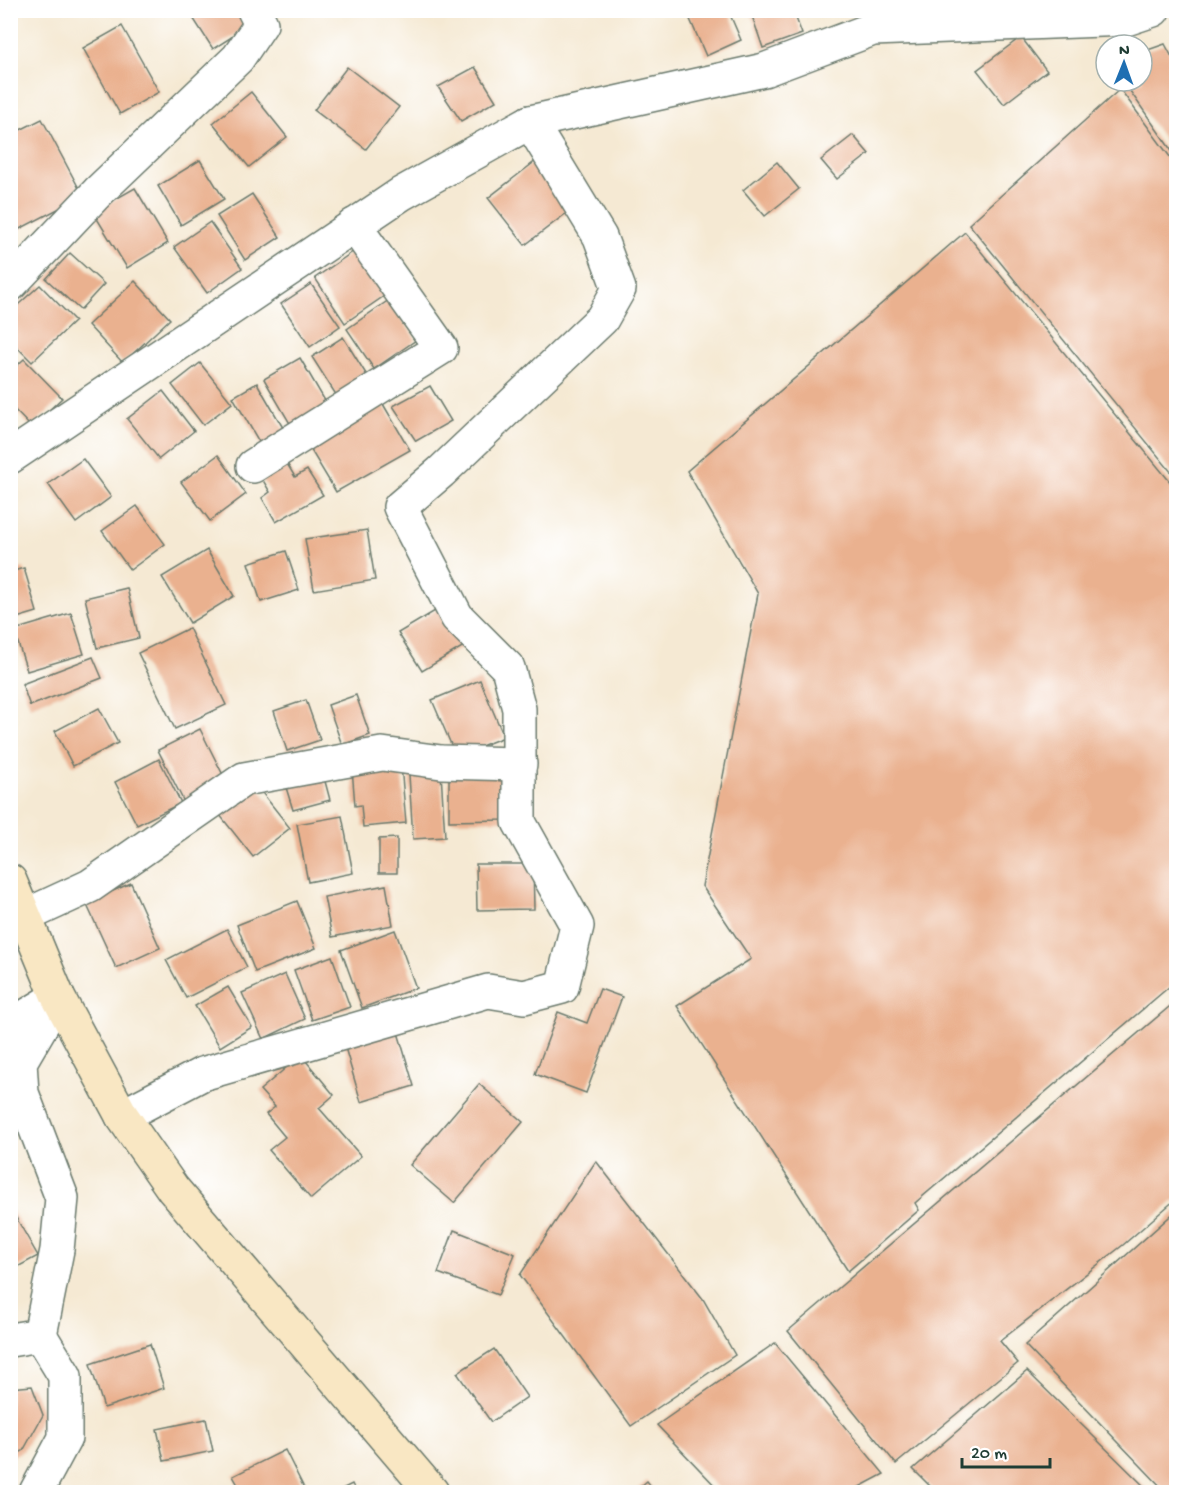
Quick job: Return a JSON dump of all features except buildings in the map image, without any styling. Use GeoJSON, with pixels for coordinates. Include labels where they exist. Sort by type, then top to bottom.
{"type":"FeatureCollection","features":[{"type":"Feature","properties":{"kind":"main road"},"geometry":{"type":"LineString","coordinates":[[10,881],[58,997],[122,1116],[173,1190],[432,1492]]}},
{"type":"Feature","properties":{"kind":"street"},"geometry":{"type":"LineString","coordinates":[[10,285],[98,192],[238,58],[261,24],[254,10]]}},
{"type":"Feature","properties":{"kind":"street"},"geometry":{"type":"LineString","coordinates":[[10,457],[401,194],[530,122],[764,70],[870,17],[1126,19],[1153,10]]}},
{"type":"Feature","properties":{"kind":"street"},"geometry":{"type":"LineString","coordinates":[[122,1116],[202,1074],[272,1052],[488,991],[524,997],[562,987],[577,926],[519,822],[519,709],[508,668],[457,617],[400,507],[441,472],[602,319],[619,289],[600,237],[530,122]]}},
{"type":"Feature","properties":{"kind":"street"},"geometry":{"type":"LineString","coordinates":[[253,466],[441,348],[354,225]]}},
{"type":"Feature","properties":{"kind":"street"},"geometry":{"type":"LineString","coordinates":[[25,915],[90,886],[244,779],[382,754],[441,762],[520,764]]}},
{"type":"Feature","properties":{"kind":"street"},"geometry":{"type":"LineString","coordinates":[[10,1026],[58,997]]}},
{"type":"Feature","properties":{"kind":"street"},"geometry":{"type":"LineString","coordinates":[[36,1492],[65,1438],[65,1376],[25,1338],[57,1250],[62,1198],[22,1093],[20,1062],[58,997]]}}]}
